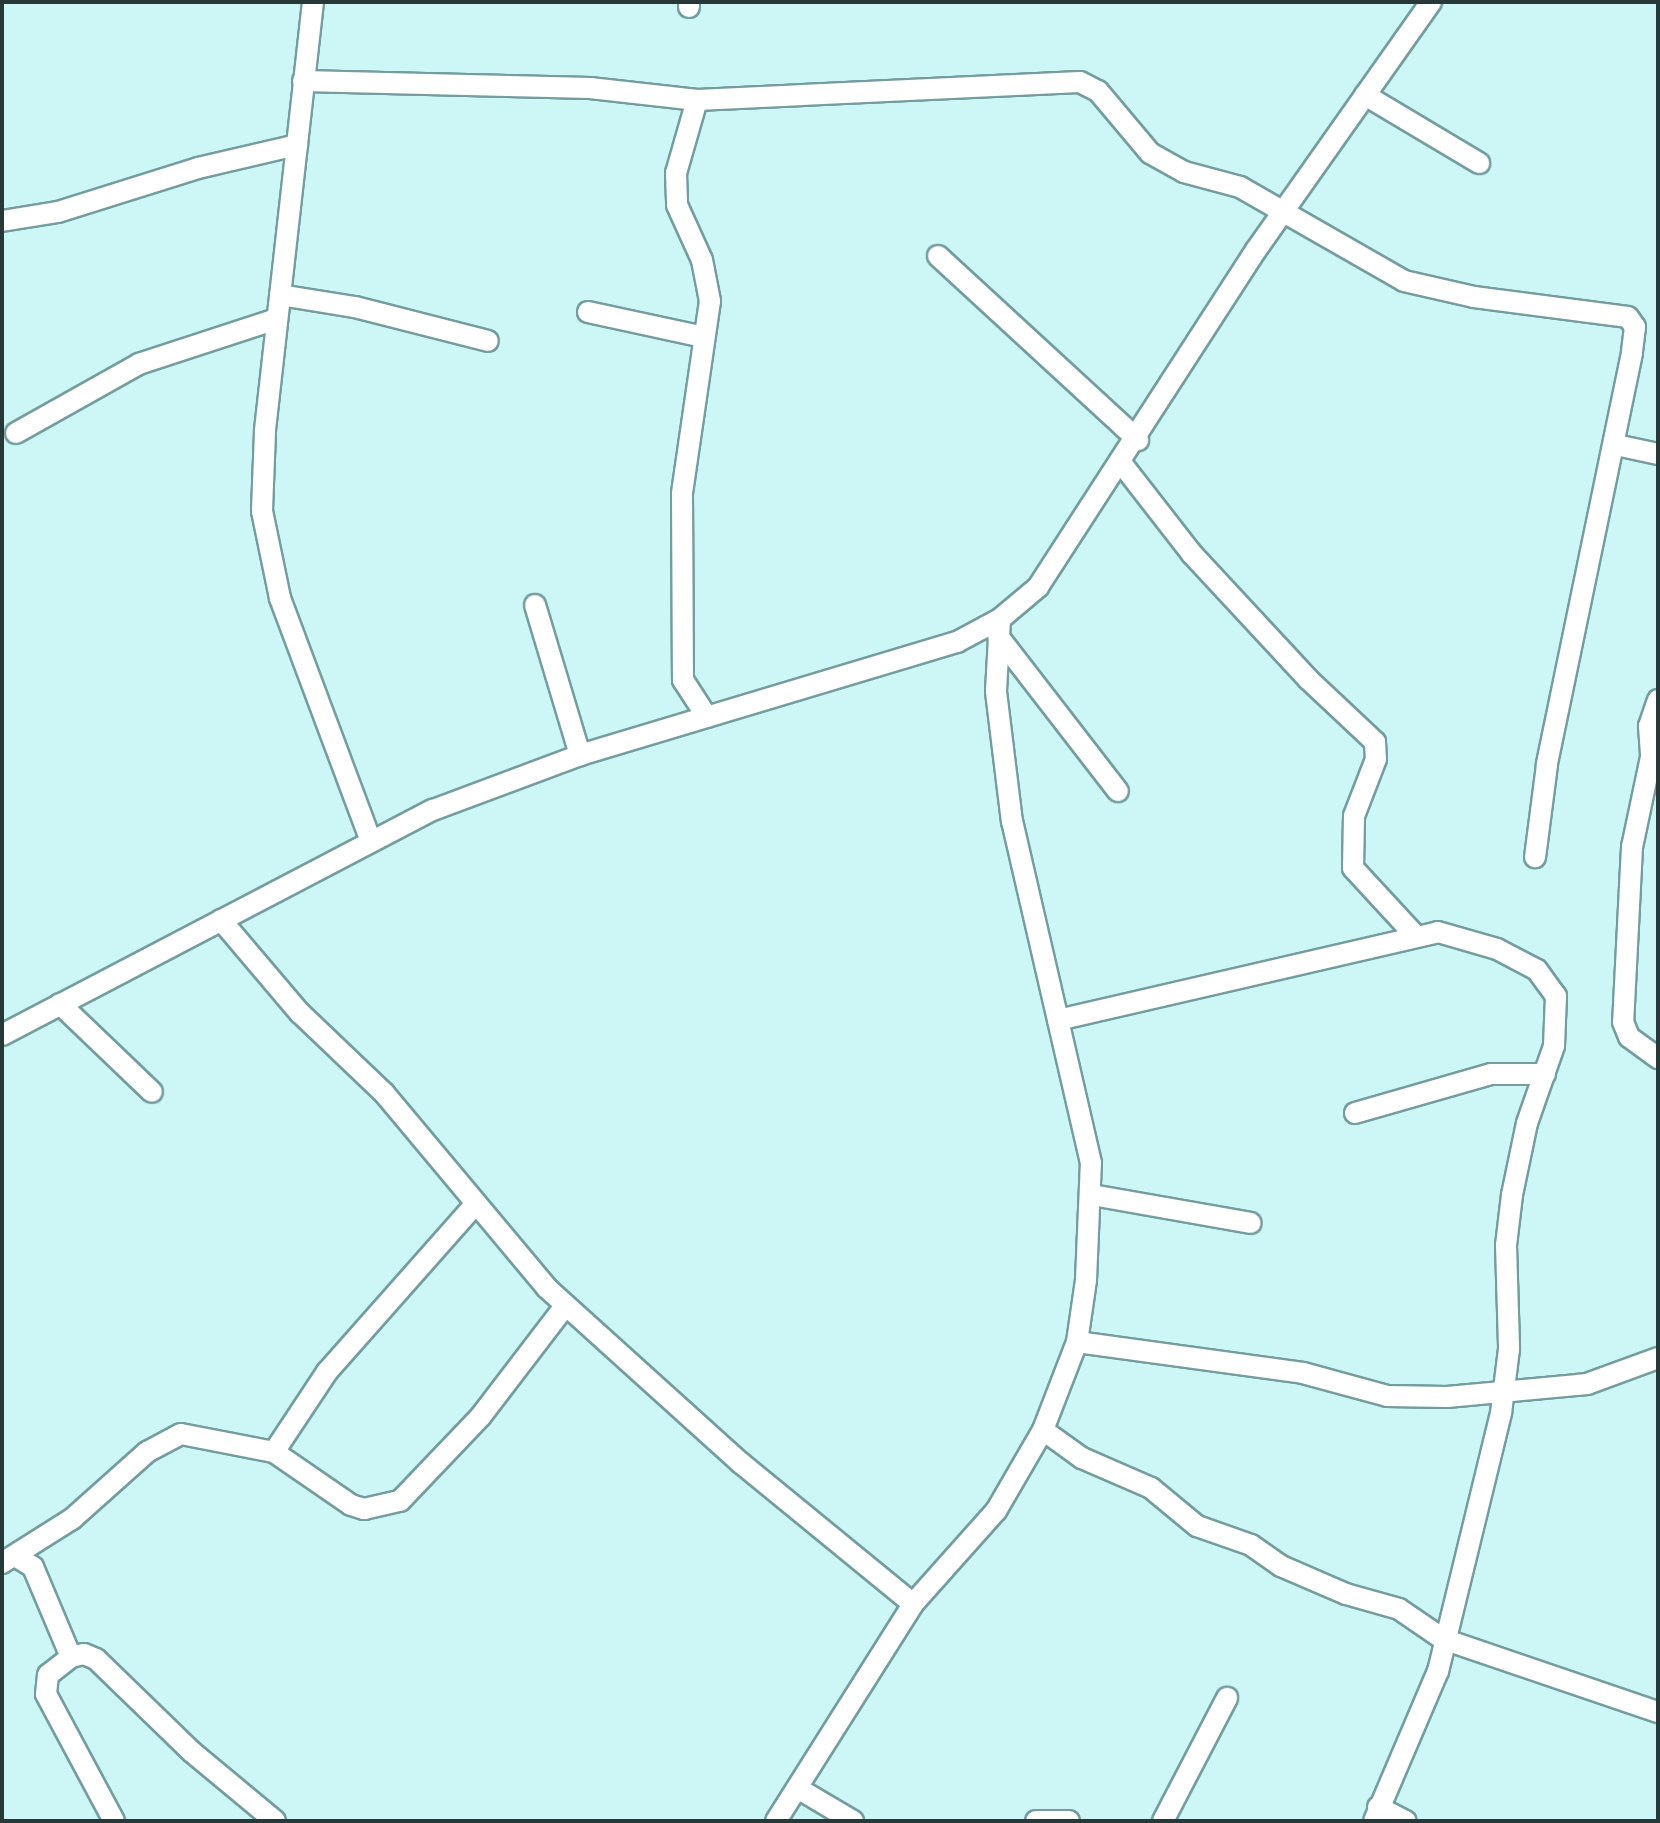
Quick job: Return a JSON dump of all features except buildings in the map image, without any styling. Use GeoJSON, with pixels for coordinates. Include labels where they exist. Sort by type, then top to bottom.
{"type":"FeatureCollection","features":[{"type":"Feature","properties":{"kind":"street"},"geometry":{"type":"LineString","coordinates":[[313,2],[277,319],[262,511],[280,598],[371,841]]}},
{"type":"Feature","properties":{"kind":"street"},"geometry":{"type":"LineString","coordinates":[[2,1035],[433,810],[580,755],[999,628],[1038,587],[1138,440],[1282,212],[1431,2]]}},
{"type":"Feature","properties":{"kind":"street"},"geometry":{"type":"LineString","coordinates":[[303,81],[590,88],[697,100],[833,95],[948,84],[1090,84],[1150,153],[1200,178],[1240,187],[1404,281],[1474,297],[1628,317],[1635,327],[1616,445],[1547,765],[1535,857]]}},
{"type":"Feature","properties":{"kind":"street"},"geometry":{"type":"LineString","coordinates":[[1365,95],[1479,163]]}},
{"type":"Feature","properties":{"kind":"street"},"geometry":{"type":"LineString","coordinates":[[697,100],[676,173],[677,205],[707,280],[704,337],[682,494],[683,680],[707,717]]}},
{"type":"Feature","properties":{"kind":"street"},"geometry":{"type":"LineString","coordinates":[[2,221],[58,212],[198,168],[297,145]]}},
{"type":"Feature","properties":{"kind":"street"},"geometry":{"type":"LineString","coordinates":[[938,256],[1138,440]]}},
{"type":"Feature","properties":{"kind":"street"},"geometry":{"type":"LineString","coordinates":[[280,295],[355,307],[488,341]]}},
{"type":"Feature","properties":{"kind":"street"},"geometry":{"type":"LineString","coordinates":[[588,312],[704,337]]}},
{"type":"Feature","properties":{"kind":"street"},"geometry":{"type":"LineString","coordinates":[[16,433],[139,364],[277,319]]}},
{"type":"Feature","properties":{"kind":"street"},"geometry":{"type":"LineString","coordinates":[[1616,445],[1658,454]]}},
{"type":"Feature","properties":{"kind":"street"},"geometry":{"type":"LineString","coordinates":[[1122,464],[1192,554],[1308,679],[1375,742],[1376,759],[1354,816],[1353,868],[1414,934]]}},
{"type":"Feature","properties":{"kind":"street"},"geometry":{"type":"LineString","coordinates":[[535,605],[580,755]]}},
{"type":"Feature","properties":{"kind":"street"},"geometry":{"type":"LineString","coordinates":[[999,628],[1118,791]]}},
{"type":"Feature","properties":{"kind":"street"},"geometry":{"type":"LineString","coordinates":[[776,1821],[913,1604],[996,1511],[1043,1430],[1077,1342],[1092,1195],[1088,1148],[1012,822],[996,691],[999,628]]}},
{"type":"Feature","properties":{"kind":"street"},"geometry":{"type":"LineString","coordinates":[[1658,700],[1654,741],[1632,847],[1623,1022],[1629,1037],[1658,1058]]}},
{"type":"Feature","properties":{"kind":"street"},"geometry":{"type":"LineString","coordinates":[[221,920],[300,1013],[384,1093],[474,1206],[565,1306],[741,1463],[913,1604]]}},
{"type":"Feature","properties":{"kind":"street"},"geometry":{"type":"LineString","coordinates":[[1058,1020],[1414,934],[1464,938],[1537,970],[1556,996],[1554,1046],[1527,1123],[1512,1195],[1506,1245],[1506,1388],[1421,1719],[1376,1814],[1406,1821]]}},
{"type":"Feature","properties":{"kind":"street"},"geometry":{"type":"LineString","coordinates":[[60,1004],[152,1092]]}},
{"type":"Feature","properties":{"kind":"street"},"geometry":{"type":"LineString","coordinates":[[1355,1113],[1491,1074],[1545,1074]]}},
{"type":"Feature","properties":{"kind":"street"},"geometry":{"type":"LineString","coordinates":[[1092,1195],[1251,1223]]}},
{"type":"Feature","properties":{"kind":"street"},"geometry":{"type":"LineString","coordinates":[[274,1452],[327,1372],[400,1295],[474,1206]]}},
{"type":"Feature","properties":{"kind":"street"},"geometry":{"type":"LineString","coordinates":[[9,1560],[72,1519],[169,1437],[195,1435],[274,1452],[351,1505],[364,1509],[400,1501],[481,1416],[565,1306]]}},
{"type":"Feature","properties":{"kind":"street"},"geometry":{"type":"LineString","coordinates":[[1077,1342],[1303,1373],[1387,1396],[1447,1397],[1506,1388],[1587,1384],[1658,1358]]}},
{"type":"Feature","properties":{"kind":"street"},"geometry":{"type":"LineString","coordinates":[[1043,1430],[1082,1458],[1151,1488],[1197,1526],[1251,1545],[1281,1566],[1346,1594],[1399,1609],[1443,1639],[1658,1712]]}},
{"type":"Feature","properties":{"kind":"street"},"geometry":{"type":"LineString","coordinates":[[9,1560],[33,1567],[71,1657]]}},
{"type":"Feature","properties":{"kind":"street"},"geometry":{"type":"LineString","coordinates":[[114,1821],[46,1694],[48,1675],[71,1657],[96,1659],[192,1752],[275,1821]]}},
{"type":"Feature","properties":{"kind":"street"},"geometry":{"type":"LineString","coordinates":[[1163,1821],[1227,1698]]}},
{"type":"Feature","properties":{"kind":"street"},"geometry":{"type":"LineString","coordinates":[[799,1789],[853,1821]]}},
{"type":"Feature","properties":{"kind":"street"},"geometry":{"type":"LineString","coordinates":[[1036,1821],[1069,1821]]}}]}
